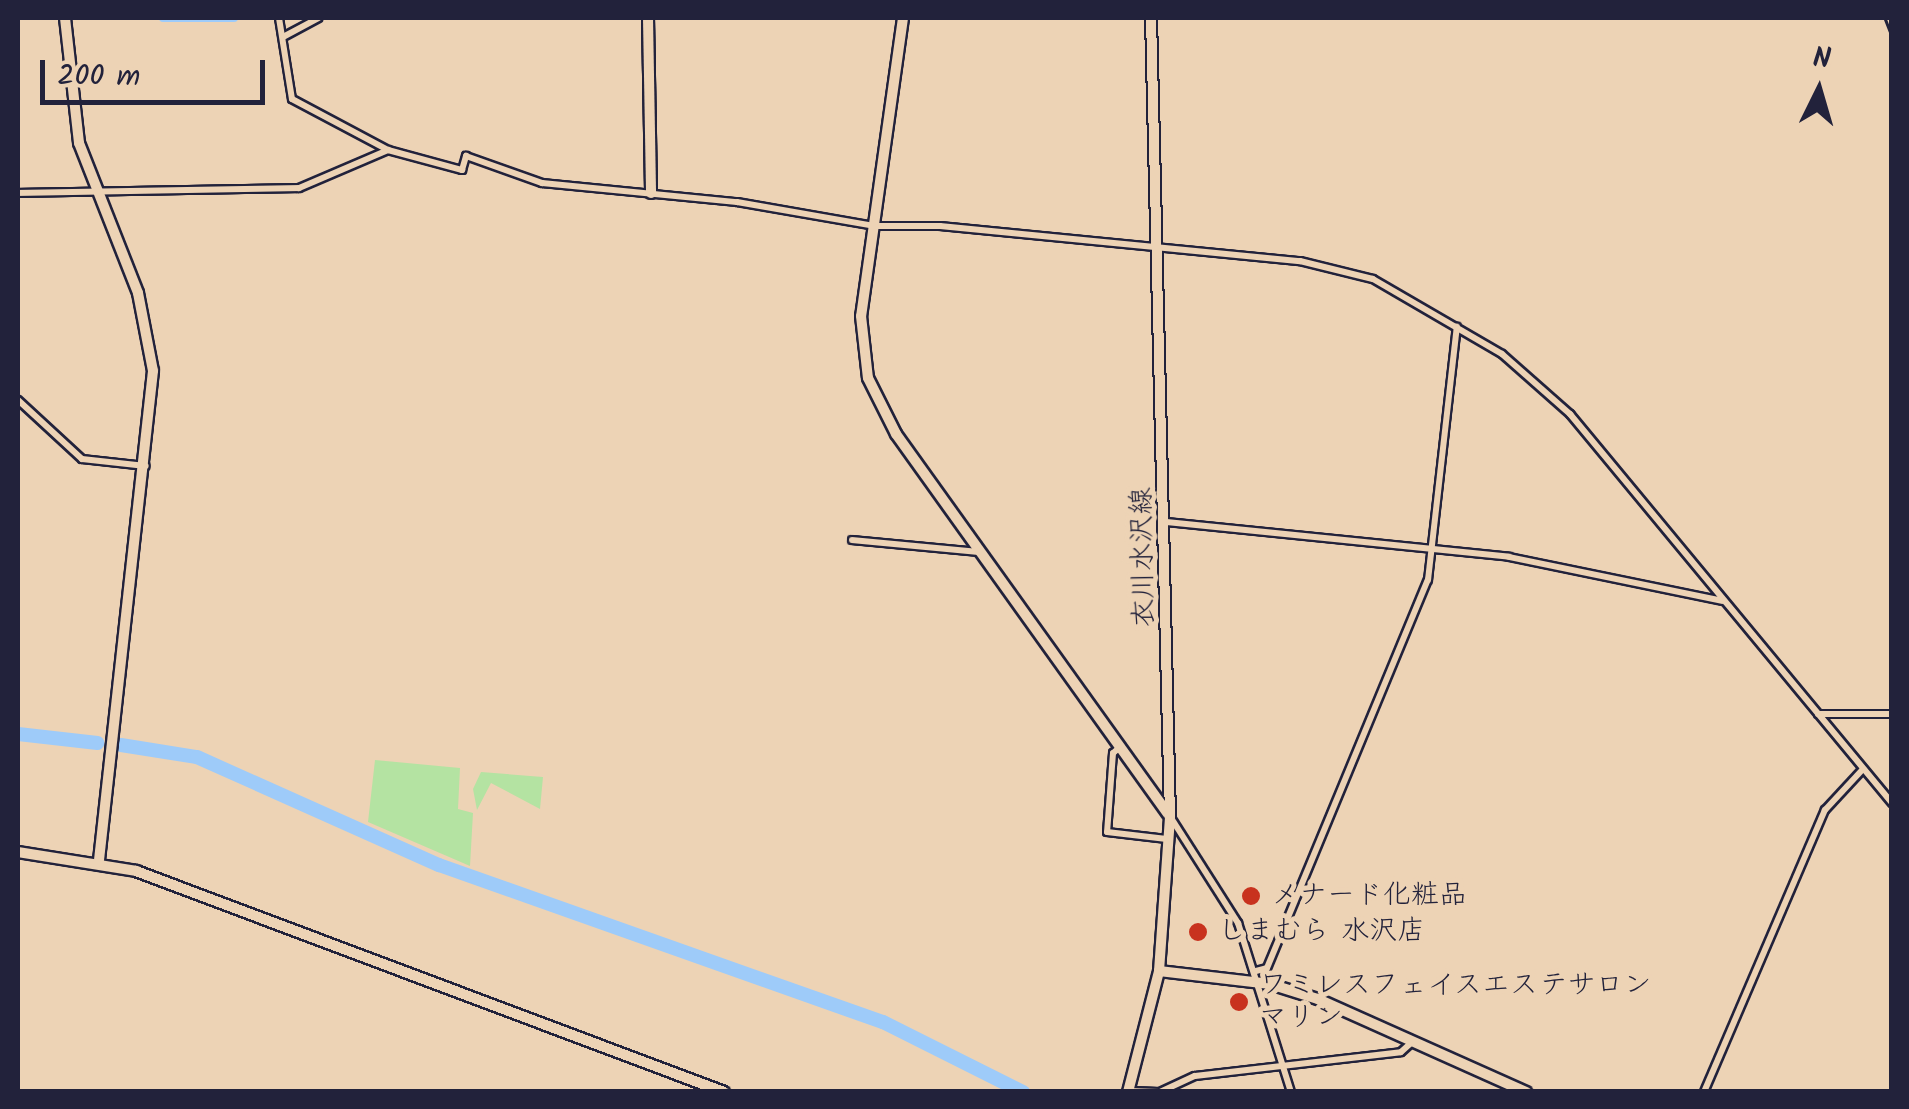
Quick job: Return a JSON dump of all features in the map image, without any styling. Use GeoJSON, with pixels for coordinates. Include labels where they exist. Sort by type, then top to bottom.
{"type":"FeatureCollection","features":[{"type":"Feature","properties":{"kind":"street"},"geometry":{"type":"LineString","coordinates":[[65,18],[79,143],[146,324],[154,370],[147,466],[98,860]]}},
{"type":"Feature","properties":{"kind":"street"},"geometry":{"type":"LineString","coordinates":[[278,18],[292,99],[388,150],[462,170],[466,156],[542,183],[651,193],[874,226],[940,226],[1338,269],[1373,279],[1457,326],[1524,370],[1570,414],[1892,803]]}},
{"type":"Feature","properties":{"kind":"street"},"geometry":{"type":"LineString","coordinates":[[283,37],[318,18]]}},
{"type":"Feature","properties":{"kind":"street"},"geometry":{"type":"LineString","coordinates":[[648,18],[651,193]]}},
{"type":"Feature","properties":{"kind":"street"},"geometry":{"type":"LineString","coordinates":[[903,18],[861,316],[868,378],[896,434],[978,552],[1122,745],[1228,903],[1257,977],[1292,1092]]}},
{"type":"Feature","properties":{"kind":"street","name":"衣川水沢線"},"geometry":{"type":"LineString","coordinates":[[1128,1091],[1159,970],[1170,817],[1152,18]]}},
{"type":"Feature","properties":{"kind":"street"},"geometry":{"type":"LineString","coordinates":[[18,193],[299,188],[388,150]]}},
{"type":"Feature","properties":{"kind":"street"},"geometry":{"type":"LineString","coordinates":[[1257,977],[1267,968],[1419,602],[1432,549],[1457,326]]}},
{"type":"Feature","properties":{"kind":"street"},"geometry":{"type":"LineString","coordinates":[[18,400],[82,459],[147,466]]}},
{"type":"Feature","properties":{"kind":"street"},"geometry":{"type":"LineString","coordinates":[[1166,522],[1509,557],[1724,602]]}},
{"type":"Feature","properties":{"kind":"street"},"geometry":{"type":"LineString","coordinates":[[852,540],[978,552]]}},
{"type":"Feature","properties":{"kind":"street"},"geometry":{"type":"LineString","coordinates":[[1816,714],[1892,714]]}},
{"type":"Feature","properties":{"kind":"street"},"geometry":{"type":"LineString","coordinates":[[1122,745],[1114,753],[1108,832],[1167,840]]}},
{"type":"Feature","properties":{"kind":"street"},"geometry":{"type":"LineString","coordinates":[[1704,1092],[1825,810],[1862,770]]}},
{"type":"Feature","properties":{"kind":"street"},"geometry":{"type":"LineString","coordinates":[[18,852],[98,860],[724,1092]]}},
{"type":"Feature","properties":{"kind":"street"},"geometry":{"type":"LineString","coordinates":[[1159,970],[1257,977],[1318,999],[1526,1092]]}},
{"type":"Feature","properties":{"kind":"street"},"geometry":{"type":"LineString","coordinates":[[1128,1091],[1160,1092],[1195,1076],[1284,1063],[1402,1052],[1411,1042]]}},
{"type":"Feature","properties":{"kind":"green space"},"geometry":{"type":"Polygon","coordinates":[[[375,760],[460,768],[458,809],[473,813],[470,866],[368,822],[375,760]]]}},
{"type":"Feature","properties":{"kind":"green space"},"geometry":{"type":"Polygon","coordinates":[[[481,772],[543,777],[540,809],[491,783],[477,810],[473,789],[481,772]]]}},
{"type":"Feature","properties":{"kind":"waterway"},"geometry":{"type":"LineString","coordinates":[[163,18],[234,18]]}},
{"type":"Feature","properties":{"kind":"waterway"},"geometry":{"type":"LineString","coordinates":[[18,734],[97,743]]}},
{"type":"Feature","properties":{"kind":"waterway"},"geometry":{"type":"LineString","coordinates":[[121,745],[197,757],[439,865],[883,1022],[1023,1092]]}},
{"type":"Feature","properties":{"kind":"railway"},"geometry":{"type":"LineString","coordinates":[[1885,18],[1892,36]]}},
{"type":"Feature","properties":{"kind":"place","name":"メナード化粧品"},"geometry":{"type":"Point","coordinates":[1251,896]}},
{"type":"Feature","properties":{"kind":"place","name":"しまむら 水沢店"},"geometry":{"type":"Point","coordinates":[1198,932]}},
{"type":"Feature","properties":{"kind":"place","name":"ワミレスフェイスエステサロン マリン"},"geometry":{"type":"Point","coordinates":[1239,1002]}}]}
